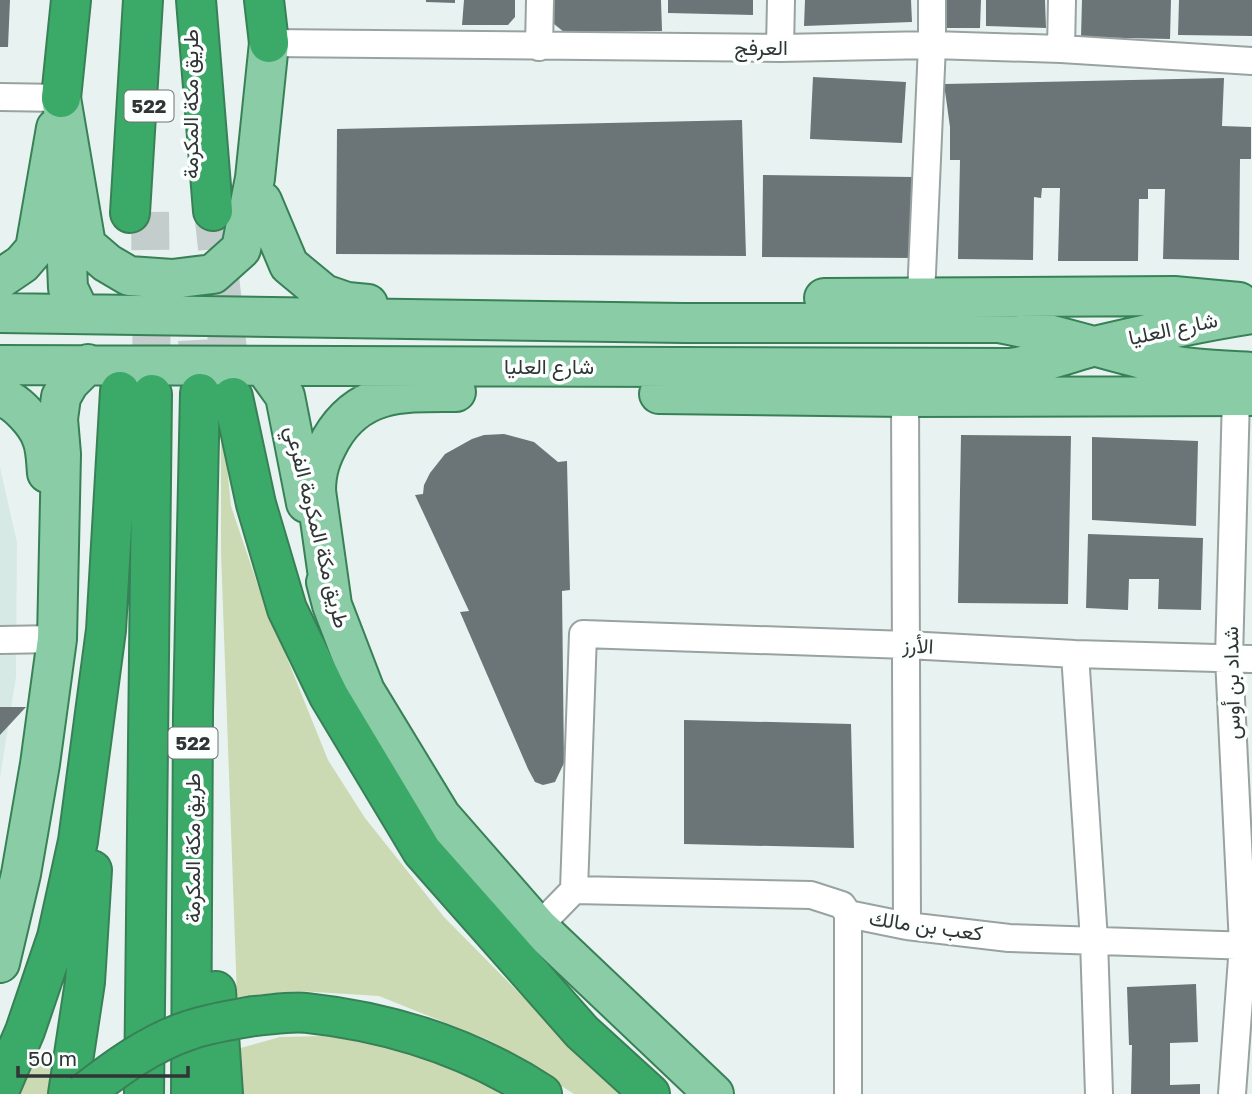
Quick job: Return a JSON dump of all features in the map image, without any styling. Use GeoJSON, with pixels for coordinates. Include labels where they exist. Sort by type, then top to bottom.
{"type":"FeatureCollection","features":[{"type":"Feature","properties":{"kind":"highway"},"geometry":{"type":"LineString","coordinates":[[61,98],[71,0]]}},
{"type":"Feature","properties":{"kind":"highway"},"geometry":{"type":"LineString","coordinates":[[140,212],[146,0]]}},
{"type":"Feature","properties":{"kind":"highway","name":"طريق مكة المكرمة"},"geometry":{"type":"LineString","coordinates":[[191,0],[202,210],[196,0]]}},
{"type":"Feature","properties":{"kind":"highway"},"geometry":{"type":"LineString","coordinates":[[264,0],[269,43]]}},
{"type":"Feature","properties":{"kind":"highway","name":"522"},"geometry":{"type":"LineString","coordinates":[[106,630],[136,393],[144,1094]]}},
{"type":"Feature","properties":{"kind":"highway","name":"طريق مكة المكرمة"},"geometry":{"type":"LineString","coordinates":[[191,1094],[193,713],[217,395],[256,504],[287,609],[329,696],[422,851],[582,1032],[650,1094]]}},
{"type":"Feature","properties":{"kind":"highway"},"geometry":{"type":"LineString","coordinates":[[0,1089],[24,1031],[57,937],[78,841],[106,630]]}},
{"type":"Feature","properties":{"kind":"highway"},"geometry":{"type":"LineString","coordinates":[[68,1094],[85,982],[106,630]]}},
{"type":"Feature","properties":{"kind":"highway"},"geometry":{"type":"LineString","coordinates":[[193,713],[223,1094]]}},
{"type":"Feature","properties":{"kind":"highway"},"geometry":{"type":"LineString","coordinates":[[83,1094],[122,1065],[189,1030],[254,1016],[305,1013],[404,1030],[481,1059],[542,1094]]}},
{"type":"Feature","properties":{"kind":"main road"},"geometry":{"type":"LineString","coordinates":[[62,0],[61,98],[68,288],[80,313]]}},
{"type":"Feature","properties":{"kind":"main road"},"geometry":{"type":"LineString","coordinates":[[215,316],[253,303],[270,285],[262,201],[270,0]]}},
{"type":"Feature","properties":{"kind":"main road"},"geometry":{"type":"LineString","coordinates":[[61,98],[86,245],[129,276],[172,279],[213,274],[241,248],[255,178],[269,43]]}},
{"type":"Feature","properties":{"kind":"main road"},"geometry":{"type":"LineString","coordinates":[[0,279],[22,264],[36,248],[61,98]]}},
{"type":"Feature","properties":{"kind":"main road"},"geometry":{"type":"LineString","coordinates":[[262,201],[289,265],[324,294],[347,302],[376,305],[921,296],[1174,296],[1252,303]]}},
{"type":"Feature","properties":{"kind":"main road","name":"شارع العليا"},"geometry":{"type":"LineString","coordinates":[[0,313],[684,323],[999,323],[1152,362],[1195,369],[1247,388]]}},
{"type":"Feature","properties":{"kind":"main road","name":"شارع العليا"},"geometry":{"type":"LineString","coordinates":[[0,365],[1010,368],[1040,364],[1095,346],[1192,324],[1252,314]]}},
{"type":"Feature","properties":{"kind":"main road"},"geometry":{"type":"LineString","coordinates":[[0,963],[7,911],[40,764],[57,639],[61,454],[58,419],[61,397],[69,383],[88,364]]}},
{"type":"Feature","properties":{"kind":"main road","name":"طريق مكة المكرمة الفرعي"},"geometry":{"type":"LineString","coordinates":[[264,367],[285,396],[299,476],[332,605],[365,691],[441,816],[538,927],[714,1094]]}},
{"type":"Feature","properties":{"kind":"main road"},"geometry":{"type":"LineString","coordinates":[[332,605],[316,474],[323,455],[348,414],[376,398],[420,392],[905,397],[1247,388]]}},
{"type":"Feature","properties":{"kind":"main road"},"geometry":{"type":"LineString","coordinates":[[0,397],[8,398],[20,408],[42,439],[59,560]]}},
{"type":"Feature","properties":{"kind":"street"},"geometry":{"type":"LineString","coordinates":[[539,47],[540,0]]}},
{"type":"Feature","properties":{"kind":"street"},"geometry":{"type":"LineString","coordinates":[[780,48],[781,0]]}},
{"type":"Feature","properties":{"kind":"street"},"geometry":{"type":"LineString","coordinates":[[921,296],[932,0]]}},
{"type":"Feature","properties":{"kind":"street"},"geometry":{"type":"LineString","coordinates":[[1061,49],[1062,0]]}},
{"type":"Feature","properties":{"kind":"street","name":"العرفج"},"geometry":{"type":"LineString","coordinates":[[269,43],[780,48],[932,45],[1061,49],[1252,61]]}},
{"type":"Feature","properties":{"kind":"street"},"geometry":{"type":"LineString","coordinates":[[0,97],[61,98]]}},
{"type":"Feature","properties":{"kind":"street","name":"شداد بن أوس"},"geometry":{"type":"LineString","coordinates":[[1232,1094],[1247,946],[1241,658],[1247,388]]}},
{"type":"Feature","properties":{"kind":"street"},"geometry":{"type":"LineString","coordinates":[[905,397],[907,926]]}},
{"type":"Feature","properties":{"kind":"street","name":"الأرز"},"geometry":{"type":"LineString","coordinates":[[573,890],[583,635],[1241,658]]}},
{"type":"Feature","properties":{"kind":"street"},"geometry":{"type":"LineString","coordinates":[[0,640],[57,639]]}},
{"type":"Feature","properties":{"kind":"street"},"geometry":{"type":"LineString","coordinates":[[1074,654],[1094,940],[1098,1094]]}},
{"type":"Feature","properties":{"kind":"street"},"geometry":{"type":"LineString","coordinates":[[538,927],[573,890]]}},
{"type":"Feature","properties":{"kind":"street","name":"كعب بن مالك"},"geometry":{"type":"LineString","coordinates":[[573,890],[811,895],[842,905],[848,914],[907,926],[1009,938],[1247,946]]}},
{"type":"Feature","properties":{"kind":"street"},"geometry":{"type":"LineString","coordinates":[[848,914],[848,1094]]}},
{"type":"Feature","properties":{"kind":"shaded area"},"geometry":{"type":"Polygon","coordinates":[[[0,467],[17,543],[16,677],[0,778],[0,467]]]}},
{"type":"Feature","properties":{"kind":"green space"},"geometry":{"type":"Polygon","coordinates":[[[221,406],[231,506],[258,586],[328,760],[365,818],[444,917],[619,1094],[574,1094],[491,1041],[379,996],[298,991],[237,997],[221,552],[221,406]]]}},
{"type":"Feature","properties":{"kind":"green space"},"geometry":{"type":"Polygon","coordinates":[[[323,1036],[363,1041],[438,1060],[503,1094],[238,1094],[237,1049],[280,1037],[323,1036]]]}},
{"type":"Feature","properties":{"kind":"green space"},"geometry":{"type":"Polygon","coordinates":[[[29,1062],[54,1070],[49,1094],[15,1094],[29,1062]]]}},
{"type":"Feature","properties":{"kind":"building"},"geometry":{"type":"Polygon","coordinates":[[[0,0],[10,0],[8,47],[0,47],[0,0]]]}},
{"type":"Feature","properties":{"kind":"building"},"geometry":{"type":"Polygon","coordinates":[[[455,0],[455,3],[426,2],[455,0]]]}},
{"type":"Feature","properties":{"kind":"building"},"geometry":{"type":"Polygon","coordinates":[[[464,0],[515,0],[515,17],[508,25],[462,25],[464,0]]]}},
{"type":"Feature","properties":{"kind":"building"},"geometry":{"type":"Polygon","coordinates":[[[554,0],[661,0],[662,31],[564,32],[554,24],[554,0]]]}},
{"type":"Feature","properties":{"kind":"building"},"geometry":{"type":"Polygon","coordinates":[[[668,0],[753,0],[753,15],[668,13],[668,0]]]}},
{"type":"Feature","properties":{"kind":"building"},"geometry":{"type":"Polygon","coordinates":[[[805,0],[911,0],[912,22],[804,26],[805,0]]]}},
{"type":"Feature","properties":{"kind":"building"},"geometry":{"type":"Polygon","coordinates":[[[943,0],[981,0],[980,28],[942,28],[943,0]]]}},
{"type":"Feature","properties":{"kind":"building"},"geometry":{"type":"Polygon","coordinates":[[[986,0],[1045,0],[1046,28],[986,26],[986,0]]]}},
{"type":"Feature","properties":{"kind":"building"},"geometry":{"type":"Polygon","coordinates":[[[1082,0],[1171,0],[1170,39],[1081,37],[1082,0]]]}},
{"type":"Feature","properties":{"kind":"building"},"geometry":{"type":"Polygon","coordinates":[[[1179,0],[1252,0],[1252,36],[1178,35],[1179,0]]]}},
{"type":"Feature","properties":{"kind":"building"},"geometry":{"type":"Polygon","coordinates":[[[813,77],[906,82],[902,143],[810,139],[813,77]]]}},
{"type":"Feature","properties":{"kind":"building"},"geometry":{"type":"Polygon","coordinates":[[[1224,78],[1222,126],[1251,127],[1251,159],[1240,159],[1239,260],[1163,259],[1165,189],[1148,189],[1148,199],[1139,199],[1138,261],[1058,261],[1060,188],[1042,188],[1041,198],[1034,197],[1033,260],[958,259],[960,160],[950,160],[950,127],[944,84],[1224,78]]]}},
{"type":"Feature","properties":{"kind":"building"},"geometry":{"type":"Polygon","coordinates":[[[742,120],[746,256],[336,254],[337,129],[742,120]]]}},
{"type":"Feature","properties":{"kind":"building"},"geometry":{"type":"Polygon","coordinates":[[[763,175],[914,177],[913,258],[762,257],[763,175]]]}},
{"type":"Feature","properties":{"kind":"building"},"geometry":{"type":"Polygon","coordinates":[[[504,434],[534,442],[558,462],[567,461],[570,590],[562,591],[564,763],[555,782],[543,785],[535,782],[528,769],[460,612],[469,611],[415,495],[423,494],[430,473],[445,454],[472,439],[504,434]]]}},
{"type":"Feature","properties":{"kind":"building"},"geometry":{"type":"Polygon","coordinates":[[[961,435],[1071,436],[1068,604],[958,603],[961,435]]]}},
{"type":"Feature","properties":{"kind":"building"},"geometry":{"type":"Polygon","coordinates":[[[1092,437],[1198,441],[1196,526],[1092,520],[1092,437]]]}},
{"type":"Feature","properties":{"kind":"building"},"geometry":{"type":"Polygon","coordinates":[[[1088,534],[1203,538],[1201,610],[1158,609],[1159,579],[1129,579],[1128,610],[1086,608],[1088,534]]]}},
{"type":"Feature","properties":{"kind":"building"},"geometry":{"type":"Polygon","coordinates":[[[0,707],[26,707],[0,735],[0,707]]]}},
{"type":"Feature","properties":{"kind":"building"},"geometry":{"type":"Polygon","coordinates":[[[684,720],[851,724],[854,848],[684,844],[684,720]]]}},
{"type":"Feature","properties":{"kind":"building"},"geometry":{"type":"Polygon","coordinates":[[[1196,984],[1198,1042],[1170,1043],[1170,1085],[1200,1084],[1200,1094],[1131,1094],[1132,1045],[1129,1045],[1127,987],[1196,984]]]}},
{"type":"Feature","properties":{"kind":"tunnel"},"geometry":{"type":"LineString","coordinates":[[213,211],[233,397]]}},
{"type":"Feature","properties":{"kind":"tunnel"},"geometry":{"type":"LineString","coordinates":[[150,212],[152,394]]}},
{"type":"Feature","properties":{"kind":"tunnel"},"geometry":{"type":"LineString","coordinates":[[120,391],[126,281]]}},
{"type":"Feature","properties":{"kind":"tunnel"},"geometry":{"type":"LineString","coordinates":[[194,283],[200,393]]}}]}
